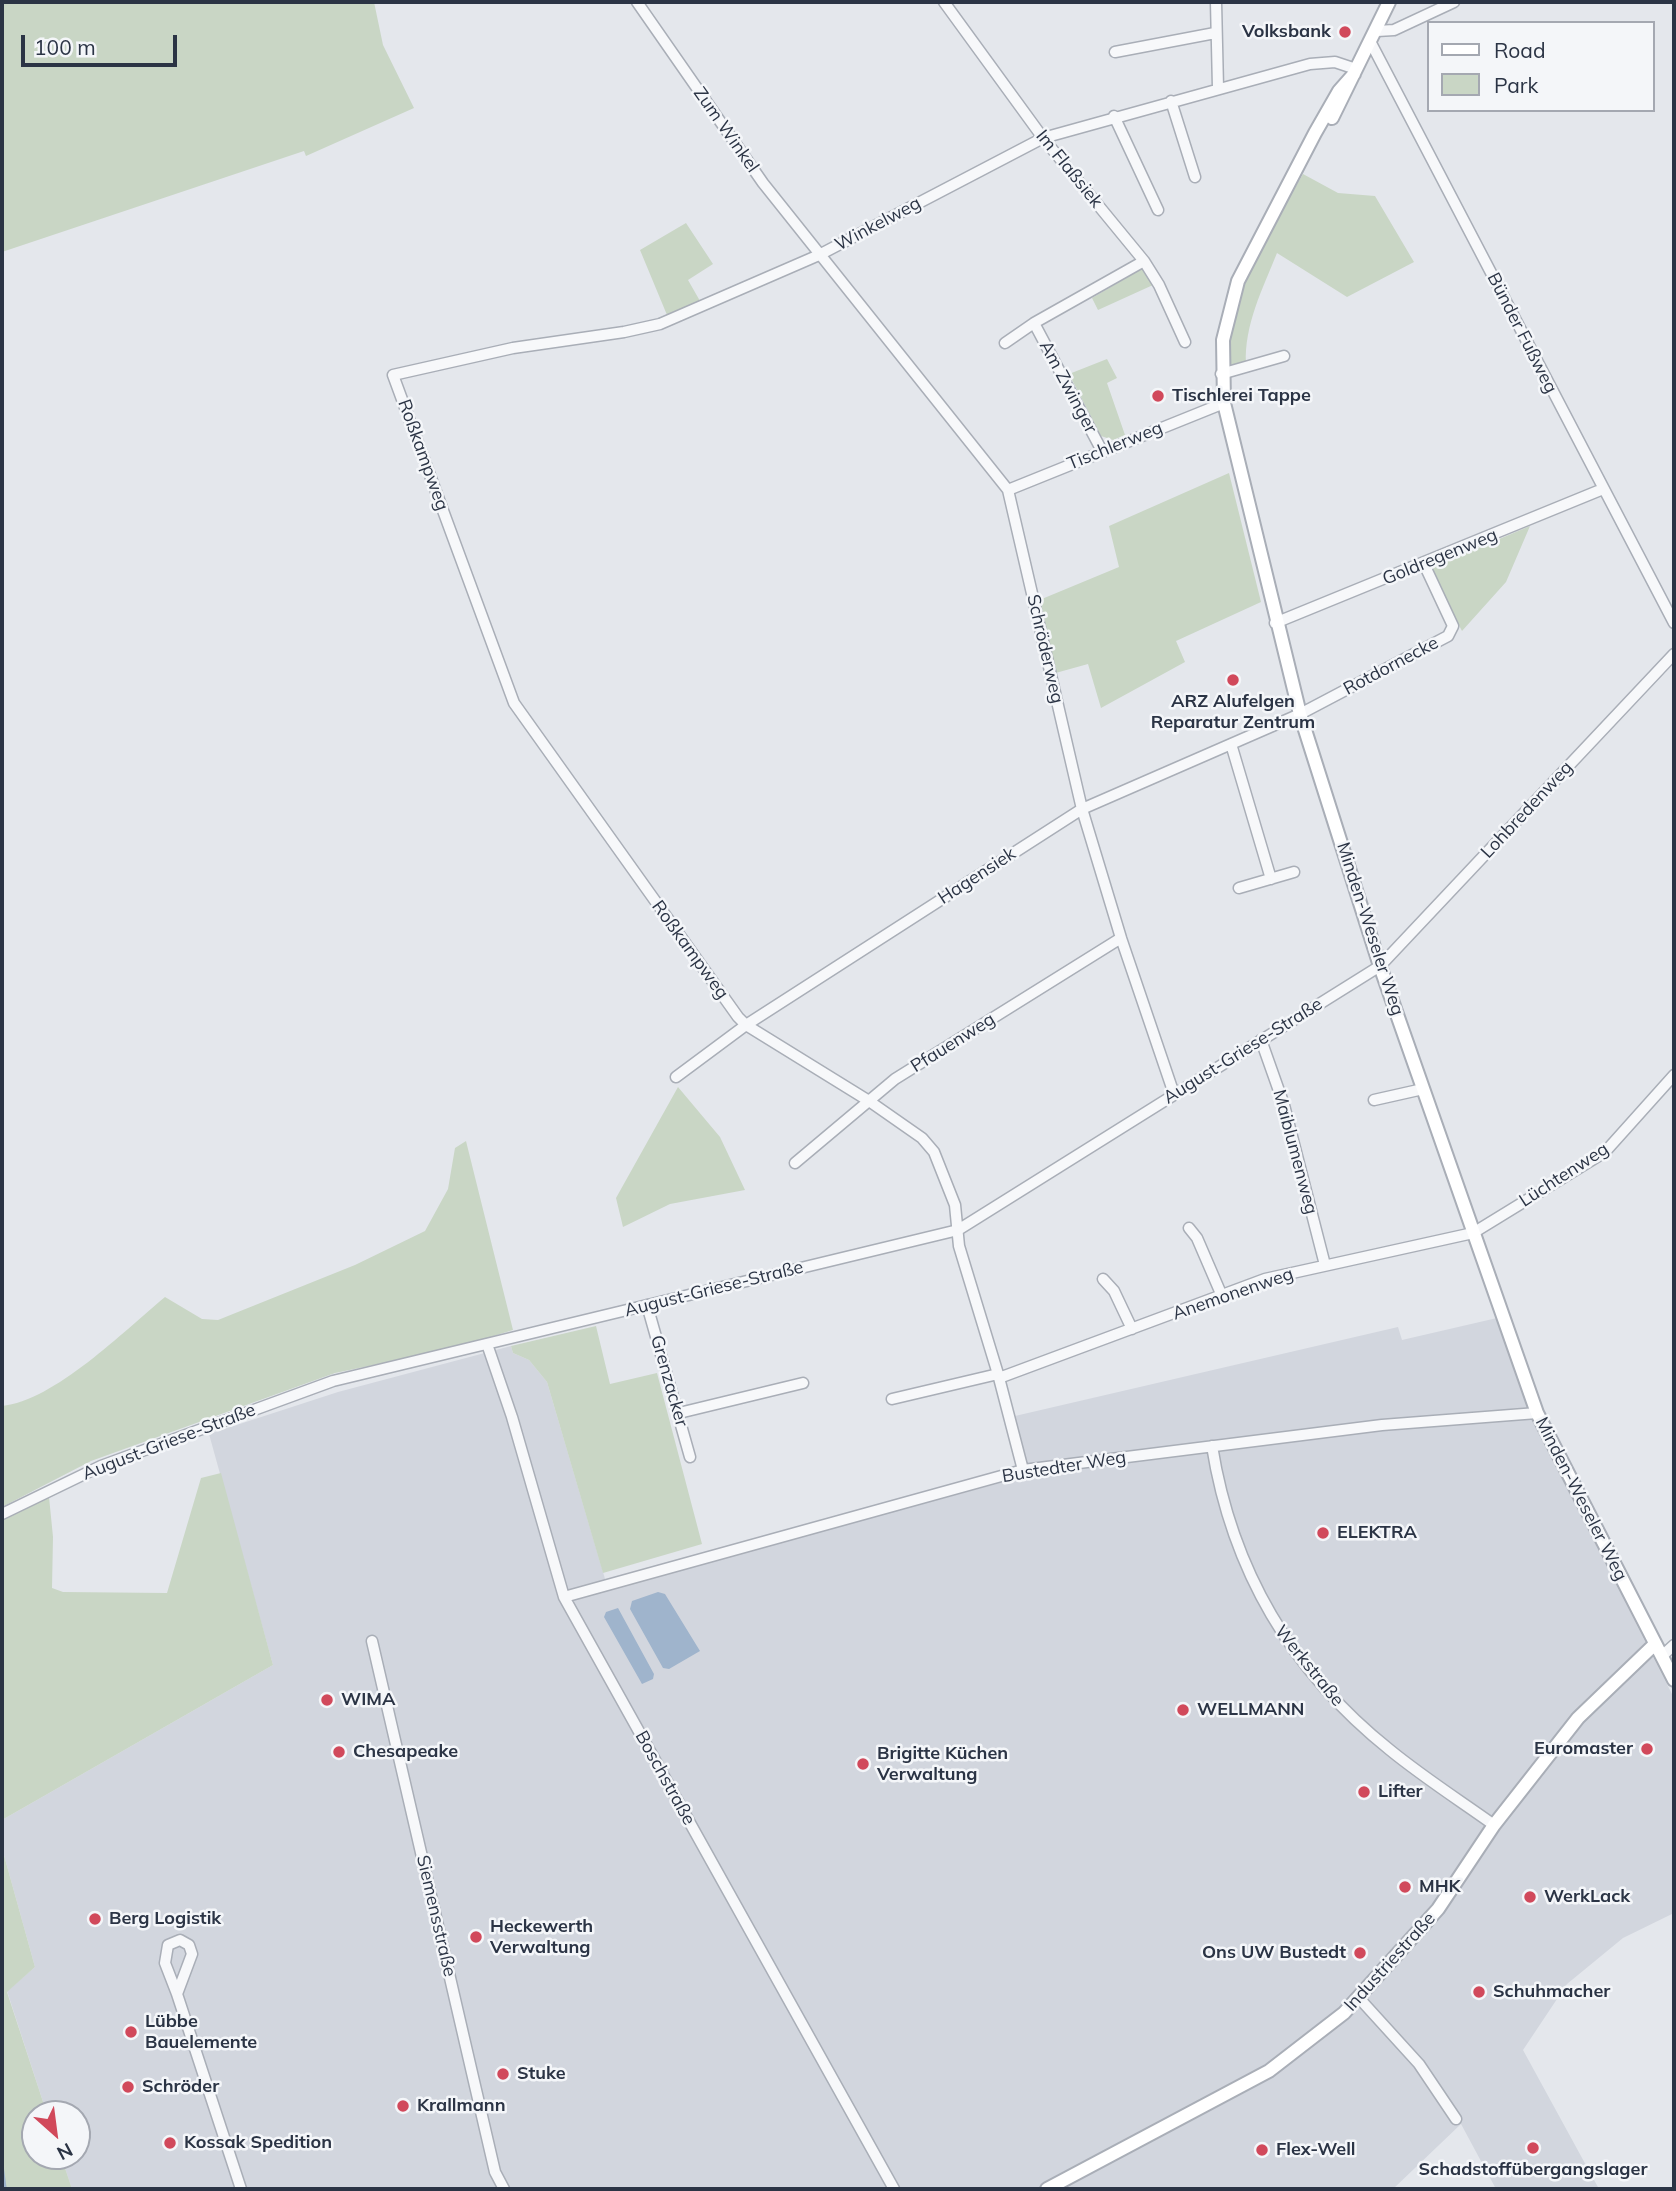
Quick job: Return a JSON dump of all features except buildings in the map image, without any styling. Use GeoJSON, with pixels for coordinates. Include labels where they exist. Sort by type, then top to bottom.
{"type":"FeatureCollection","features":[{"type":"Feature","properties":{"kind":"street","name":"Zum Winkel"},"geometry":{"type":"LineString","coordinates":[[637,2],[763,183],[820,255]]}},
{"type":"Feature","properties":{"kind":"street","name":"Im Flaßsiek"},"geometry":{"type":"LineString","coordinates":[[944,2],[1044,138],[1144,261],[1159,285],[1185,342]]}},
{"type":"Feature","properties":{"kind":"street"},"geometry":{"type":"LineString","coordinates":[[1216,2],[1218,88]]}},
{"type":"Feature","properties":{"kind":"street","name":"Minden-Weseler Weg"},"geometry":{"type":"LineString","coordinates":[[1389,2],[1341,104],[1306,156],[1238,281],[1223,340],[1221,374],[1224,403],[1275,623],[1300,715],[1380,966],[1537,1413],[1674,1680]]}},
{"type":"Feature","properties":{"kind":"street"},"geometry":{"type":"LineString","coordinates":[[1374,36],[1394,30],[1454,2]]}},
{"type":"Feature","properties":{"kind":"street"},"geometry":{"type":"LineString","coordinates":[[1115,52],[1215,33]]}},
{"type":"Feature","properties":{"kind":"street","name":"Bünder Fußweg"},"geometry":{"type":"LineString","coordinates":[[1374,36],[1603,489],[1674,623]]}},
{"type":"Feature","properties":{"kind":"street","name":"Winkelweg"},"geometry":{"type":"LineString","coordinates":[[393,375],[513,348],[660,324],[820,255],[1044,138],[1114,116],[1316,63],[1335,62],[1355,71]]}},
{"type":"Feature","properties":{"kind":"street"},"geometry":{"type":"LineString","coordinates":[[1171,101],[1195,177]]}},
{"type":"Feature","properties":{"kind":"street"},"geometry":{"type":"LineString","coordinates":[[1114,116],[1158,210]]}},
{"type":"Feature","properties":{"kind":"street","name":"Schröderweg"},"geometry":{"type":"LineString","coordinates":[[820,255],[1008,489],[1082,809],[1121,938],[1174,1094]]}},
{"type":"Feature","properties":{"kind":"street","name":"Am Zwinger"},"geometry":{"type":"LineString","coordinates":[[1102,451],[1034,323],[1144,261]]}},
{"type":"Feature","properties":{"kind":"street"},"geometry":{"type":"LineString","coordinates":[[1005,343],[1034,323]]}},
{"type":"Feature","properties":{"kind":"street"},"geometry":{"type":"LineString","coordinates":[[1221,374],[1284,356]]}},
{"type":"Feature","properties":{"kind":"street","name":"Roßkampweg"},"geometry":{"type":"LineString","coordinates":[[393,375],[514,704],[746,1025],[869,1101],[922,1138],[934,1153],[955,1205],[959,1246],[999,1376],[1023,1470]]}},
{"type":"Feature","properties":{"kind":"street","name":"Tischlerweg"},"geometry":{"type":"LineString","coordinates":[[1008,489],[1224,403]]}},
{"type":"Feature","properties":{"kind":"street","name":"Goldregenweg"},"geometry":{"type":"LineString","coordinates":[[1275,623],[1603,489]]}},
{"type":"Feature","properties":{"kind":"street","name":"Rotdornecke"},"geometry":{"type":"LineString","coordinates":[[1300,715],[1448,636],[1453,626],[1424,564]]}},
{"type":"Feature","properties":{"kind":"street","name":"Lohbredenweg"},"geometry":{"type":"LineString","coordinates":[[1380,966],[1674,654]]}},
{"type":"Feature","properties":{"kind":"street","name":"Hagensiek"},"geometry":{"type":"LineString","coordinates":[[676,1077],[746,1025],[1082,809],[1300,715]]}},
{"type":"Feature","properties":{"kind":"street"},"geometry":{"type":"LineString","coordinates":[[1231,744],[1271,879]]}},
{"type":"Feature","properties":{"kind":"street"},"geometry":{"type":"LineString","coordinates":[[1239,888],[1294,872]]}},
{"type":"Feature","properties":{"kind":"street","name":"Pfauenweg"},"geometry":{"type":"LineString","coordinates":[[795,1163],[895,1079],[1121,938]]}},
{"type":"Feature","properties":{"kind":"street","name":"August-Griese-Straße"},"geometry":{"type":"LineString","coordinates":[[2,1514],[101,1466],[334,1381],[958,1230],[1380,966]]}},
{"type":"Feature","properties":{"kind":"street","name":"Maiblumenweg"},"geometry":{"type":"LineString","coordinates":[[1261,1040],[1284,1105],[1325,1265]]}},
{"type":"Feature","properties":{"kind":"street","name":"Lüchtenweg"},"geometry":{"type":"LineString","coordinates":[[1474,1233],[1605,1152],[1674,1075]]}},
{"type":"Feature","properties":{"kind":"street"},"geometry":{"type":"LineString","coordinates":[[1374,1100],[1423,1089]]}},
{"type":"Feature","properties":{"kind":"street"},"geometry":{"type":"LineString","coordinates":[[1189,1228],[1197,1238],[1222,1296]]}},
{"type":"Feature","properties":{"kind":"street","name":"Anemonenweg"},"geometry":{"type":"LineString","coordinates":[[892,1399],[999,1376],[1265,1279],[1474,1233]]}},
{"type":"Feature","properties":{"kind":"street"},"geometry":{"type":"LineString","coordinates":[[1103,1279],[1114,1291],[1132,1329]]}},
{"type":"Feature","properties":{"kind":"street","name":"Grenzacker"},"geometry":{"type":"LineString","coordinates":[[647,1305],[690,1457]]}},
{"type":"Feature","properties":{"kind":"street","name":"Boschstraße"},"geometry":{"type":"LineString","coordinates":[[487,1345],[512,1417],[564,1597],[894,2189]]}},
{"type":"Feature","properties":{"kind":"street"},"geometry":{"type":"LineString","coordinates":[[679,1413],[803,1382]]}},
{"type":"Feature","properties":{"kind":"street","name":"Bustedter Weg"},"geometry":{"type":"LineString","coordinates":[[564,1597],[1023,1470],[1382,1425],[1537,1413]]}},
{"type":"Feature","properties":{"kind":"street","name":"Werkstraße"},"geometry":{"type":"LineString","coordinates":[[1212,1446],[1220,1497],[1234,1539],[1272,1620],[1299,1659],[1332,1696],[1391,1751],[1494,1825]]}},
{"type":"Feature","properties":{"kind":"street","name":"Siemensstraße"},"geometry":{"type":"LineString","coordinates":[[372,1641],[495,2172],[504,2189]]}},
{"type":"Feature","properties":{"kind":"street","name":"Industriestraße"},"geometry":{"type":"LineString","coordinates":[[1047,2189],[1269,2071],[1327,2028],[1359,1998],[1438,1909],[1494,1825],[1578,1718],[1656,1644]]}},
{"type":"Feature","properties":{"kind":"street"},"geometry":{"type":"LineString","coordinates":[[1662,1656],[1674,1645]]}},
{"type":"Feature","properties":{"kind":"street"},"geometry":{"type":"LineString","coordinates":[[177,1994],[192,1954],[189,1945],[180,1940],[169,1945],[165,1963],[241,2189]]}},
{"type":"Feature","properties":{"kind":"street"},"geometry":{"type":"LineString","coordinates":[[1359,1998],[1419,2064],[1457,2119]]}},
{"type":"Feature","properties":{"kind":"shaded area"},"geometry":{"type":"Polygon","coordinates":[[[1497,1318],[1539,1434],[1674,1698],[1674,1913],[1623,1938],[1567,1984],[1523,2050],[1599,2189],[1496,2189],[1461,2124],[1393,2189],[72,2189],[66,2170],[91,2170],[91,2100],[42,2100],[7,1991],[35,1967],[2,1848],[2,1820],[273,1665],[209,1434],[338,1392],[511,1346],[513,1353],[529,1360],[547,1382],[608,1589],[1011,1480],[1025,1456],[1015,1416],[1398,1327],[1402,1340],[1497,1318]]]}},
{"type":"Feature","properties":{"kind":"green space"},"geometry":{"type":"Polygon","coordinates":[[[2,2],[374,2],[383,45],[414,108],[306,156],[304,151],[2,252],[2,2]]]}},
{"type":"Feature","properties":{"kind":"green space"},"geometry":{"type":"Polygon","coordinates":[[[1303,174],[1338,193],[1375,196],[1414,262],[1347,297],[1277,253],[1251,321],[1246,364],[1226,369],[1229,341],[1242,290],[1263,244],[1303,174]]]}},
{"type":"Feature","properties":{"kind":"green space"},"geometry":{"type":"Polygon","coordinates":[[[686,223],[713,264],[688,280],[700,301],[667,315],[640,250],[686,223]]]}},
{"type":"Feature","properties":{"kind":"green space"},"geometry":{"type":"Polygon","coordinates":[[[1145,267],[1153,285],[1098,310],[1092,298],[1145,267]]]}},
{"type":"Feature","properties":{"kind":"green space"},"geometry":{"type":"Polygon","coordinates":[[[1107,359],[1117,378],[1107,383],[1125,435],[1113,440],[1101,436],[1069,374],[1107,359]]]}},
{"type":"Feature","properties":{"kind":"green space"},"geometry":{"type":"Polygon","coordinates":[[[1229,473],[1261,602],[1176,641],[1185,662],[1101,708],[1088,664],[1052,674],[1037,601],[1119,567],[1109,526],[1229,473]]]}},
{"type":"Feature","properties":{"kind":"green space"},"geometry":{"type":"Polygon","coordinates":[[[1530,526],[1506,582],[1462,631],[1433,575],[1433,567],[1530,526]]]}},
{"type":"Feature","properties":{"kind":"green space"},"geometry":{"type":"Polygon","coordinates":[[[678,1087],[720,1137],[745,1190],[670,1204],[623,1227],[616,1198],[678,1087]]]}},
{"type":"Feature","properties":{"kind":"green space"},"geometry":{"type":"Polygon","coordinates":[[[466,1141],[513,1330],[455,1348],[335,1373],[91,1461],[2,1507],[2,1406],[44,1392],[66,1378],[165,1297],[202,1319],[218,1320],[355,1265],[425,1231],[448,1189],[455,1148],[466,1141]]]}},
{"type":"Feature","properties":{"kind":"green space"},"geometry":{"type":"Polygon","coordinates":[[[596,1326],[610,1384],[657,1373],[702,1544],[603,1573],[547,1382],[529,1360],[513,1353],[511,1346],[596,1326]]]}},
{"type":"Feature","properties":{"kind":"green space"},"geometry":{"type":"Polygon","coordinates":[[[221,1473],[273,1665],[2,1820],[2,1519],[49,1497],[53,1537],[52,1588],[63,1592],[167,1593],[201,1478],[221,1473]]]}},
{"type":"Feature","properties":{"kind":"green space"},"geometry":{"type":"Polygon","coordinates":[[[2,1848],[35,1967],[7,1992],[42,2100],[21,2100],[21,2170],[66,2170],[72,2189],[2,2189],[2,1848]]]}},
{"type":"Feature","properties":{"kind":"water"},"geometry":{"type":"Polygon","coordinates":[[[658,1592],[665,1594],[700,1651],[669,1669],[663,1668],[630,1609],[632,1601],[658,1592]]]}},
{"type":"Feature","properties":{"kind":"water"},"geometry":{"type":"Polygon","coordinates":[[[618,1608],[654,1674],[653,1679],[642,1684],[604,1617],[606,1612],[618,1608]]]}},
{"type":"Feature","properties":{"kind":"waterway"},"geometry":{"type":"LineString","coordinates":[[2,2167],[5,2189]]}},
{"type":"Feature","properties":{"kind":"place","name":"Volksbank"},"geometry":{"type":"Point","coordinates":[1345,32]}},
{"type":"Feature","properties":{"kind":"place","name":"Tischlerei Tappe"},"geometry":{"type":"Point","coordinates":[1158,396]}},
{"type":"Feature","properties":{"kind":"place","name":"ARZ Alufelgen Reparatur Zentrum"},"geometry":{"type":"Point","coordinates":[1233,680]}},
{"type":"Feature","properties":{"kind":"place","name":"ELEKTRA"},"geometry":{"type":"Point","coordinates":[1323,1533]}},
{"type":"Feature","properties":{"kind":"place","name":"WIMA"},"geometry":{"type":"Point","coordinates":[327,1700]}},
{"type":"Feature","properties":{"kind":"place","name":"WELLMANN"},"geometry":{"type":"Point","coordinates":[1183,1710]}},
{"type":"Feature","properties":{"kind":"place","name":"Euromaster"},"geometry":{"type":"Point","coordinates":[1647,1749]}},
{"type":"Feature","properties":{"kind":"place","name":"Chesapeake"},"geometry":{"type":"Point","coordinates":[339,1752]}},
{"type":"Feature","properties":{"kind":"place","name":"Brigitte Küchen Verwaltung"},"geometry":{"type":"Point","coordinates":[863,1764]}},
{"type":"Feature","properties":{"kind":"place","name":"Lifter"},"geometry":{"type":"Point","coordinates":[1364,1792]}},
{"type":"Feature","properties":{"kind":"place","name":"MHK"},"geometry":{"type":"Point","coordinates":[1405,1887]}},
{"type":"Feature","properties":{"kind":"place","name":"WerkLack"},"geometry":{"type":"Point","coordinates":[1530,1897]}},
{"type":"Feature","properties":{"kind":"place","name":"Berg Logistik"},"geometry":{"type":"Point","coordinates":[95,1919]}},
{"type":"Feature","properties":{"kind":"place","name":"Heckewerth Verwaltung"},"geometry":{"type":"Point","coordinates":[476,1937]}},
{"type":"Feature","properties":{"kind":"place","name":"Ons UW Bustedt"},"geometry":{"type":"Point","coordinates":[1360,1953]}},
{"type":"Feature","properties":{"kind":"place","name":"Schuhmacher"},"geometry":{"type":"Point","coordinates":[1479,1992]}},
{"type":"Feature","properties":{"kind":"place","name":"Lübbe Bauelemente"},"geometry":{"type":"Point","coordinates":[131,2032]}},
{"type":"Feature","properties":{"kind":"place","name":"Stuke"},"geometry":{"type":"Point","coordinates":[503,2074]}},
{"type":"Feature","properties":{"kind":"place","name":"Schröder"},"geometry":{"type":"Point","coordinates":[128,2087]}},
{"type":"Feature","properties":{"kind":"place","name":"Krallmann"},"geometry":{"type":"Point","coordinates":[403,2106]}},
{"type":"Feature","properties":{"kind":"place","name":"Kossak Spedition"},"geometry":{"type":"Point","coordinates":[170,2143]}},
{"type":"Feature","properties":{"kind":"place","name":"Schadstoffübergangslager"},"geometry":{"type":"Point","coordinates":[1533,2148]}},
{"type":"Feature","properties":{"kind":"place","name":"Flex-Well"},"geometry":{"type":"Point","coordinates":[1262,2150]}}]}
